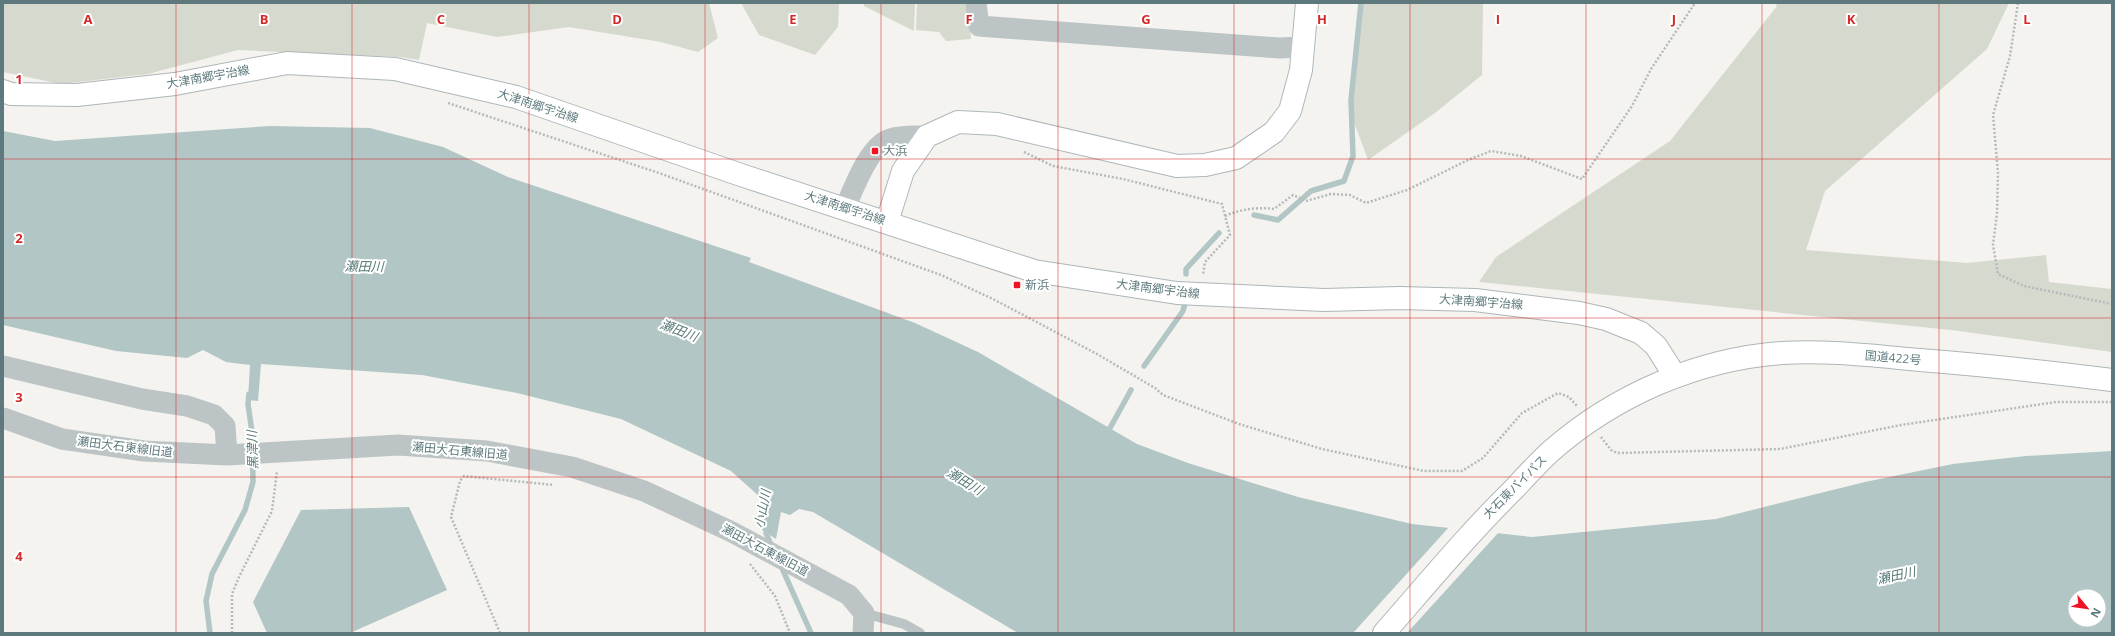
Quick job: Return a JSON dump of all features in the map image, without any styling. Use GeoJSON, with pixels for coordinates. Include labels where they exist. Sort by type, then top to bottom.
{"type":"FeatureCollection","features":[{"type":"Feature","properties":{"kind":"main road"},"geometry":{"type":"LineString","coordinates":[[887,222],[903,170],[927,136],[958,122],[997,124],[1177,166],[1205,165],[1236,158],[1274,132],[1290,111],[1301,70],[1307,3]]}},
{"type":"Feature","properties":{"kind":"main road","name":"大津南郷宇治線"},"geometry":{"type":"LineString","coordinates":[[3,91],[11,94],[77,95],[175,84],[287,63],[395,69],[516,97],[740,175],[845,208],[1034,271],[1177,293],[1324,300],[1400,298],[1468,300],[1579,313],[1624,325],[1641,333],[1656,346],[1675,376]]}},
{"type":"Feature","properties":{"kind":"main road","name":"国道422号"},"geometry":{"type":"LineString","coordinates":[[1675,376],[1738,359],[1782,353],[1832,353],[1986,366],[2112,380]]}},
{"type":"Feature","properties":{"kind":"main road","name":"大石東バイパス"},"geometry":{"type":"LineString","coordinates":[[1384,633],[1484,518],[1551,452],[1589,421],[1633,396],[1675,376]]}},
{"type":"Feature","properties":{"kind":"street"},"geometry":{"type":"LineString","coordinates":[[976,3],[979,26],[1279,48],[1303,47]]}},
{"type":"Feature","properties":{"kind":"street"},"geometry":{"type":"LineString","coordinates":[[845,208],[862,168],[874,151],[888,139],[927,136]]}},
{"type":"Feature","properties":{"kind":"street"},"geometry":{"type":"LineString","coordinates":[[3,366],[142,399],[187,406],[214,415],[225,426],[234,455]]}},
{"type":"Feature","properties":{"kind":"street","name":"瀬田大石東線旧道"},"geometry":{"type":"LineString","coordinates":[[3,418],[62,439],[144,451],[234,455],[398,445],[486,451],[572,467],[644,491],[732,532],[849,595],[864,613]]}},
{"type":"Feature","properties":{"kind":"street"},"geometry":{"type":"LineString","coordinates":[[863,633],[864,613]]}},
{"type":"Feature","properties":{"kind":"lane"},"geometry":{"type":"LineString","coordinates":[[864,613],[904,624],[920,633]]}},
{"type":"Feature","properties":{"kind":"path"},"geometry":{"type":"LineString","coordinates":[[1225,216],[1238,210],[1260,207],[1274,209],[1293,195],[1306,201],[1331,194],[1350,195],[1366,204],[1407,190],[1468,160],[1491,151],[1521,156],[1582,179],[1632,106],[1651,69],[1695,3]]}},
{"type":"Feature","properties":{"kind":"path"},"geometry":{"type":"LineString","coordinates":[[2018,3],[2010,56],[1993,115],[1998,173],[1997,213],[1993,245],[1998,274],[2024,286],[2112,304]]}},
{"type":"Feature","properties":{"kind":"path"},"geometry":{"type":"LineString","coordinates":[[441,101],[659,173],[941,275],[994,299],[1097,354],[1163,394],[1239,424],[1322,449],[1424,471],[1462,471],[1483,458],[1522,413],[1558,392],[1569,397],[1611,450],[1617,453],[1773,449],[1901,425],[2056,402],[2112,402]]}},
{"type":"Feature","properties":{"kind":"path"},"geometry":{"type":"LineString","coordinates":[[1019,149],[1053,166],[1123,179],[1222,204],[1230,235],[1205,262],[1200,294]]}},
{"type":"Feature","properties":{"kind":"path"},"geometry":{"type":"LineString","coordinates":[[232,633],[232,594],[272,511],[270,453]]}},
{"type":"Feature","properties":{"kind":"path"},"geometry":{"type":"LineString","coordinates":[[500,633],[451,517],[460,481],[464,476],[562,485]]}},
{"type":"Feature","properties":{"kind":"path"},"geometry":{"type":"LineString","coordinates":[[749,563],[775,596],[790,633]]}},
{"type":"Feature","properties":{"kind":"shaded area"},"geometry":{"type":"Polygon","coordinates":[[[3,3],[709,3],[718,38],[698,52],[661,42],[569,27],[497,37],[427,23],[419,60],[401,57],[238,50],[148,74],[61,84],[3,72],[3,3]]]}},
{"type":"Feature","properties":{"kind":"shaded area"},"geometry":{"type":"Polygon","coordinates":[[[741,3],[839,3],[838,27],[815,55],[759,35],[741,3]]]}},
{"type":"Feature","properties":{"kind":"shaded area"},"geometry":{"type":"Polygon","coordinates":[[[864,3],[915,3],[914,31],[864,6],[864,3]]]}},
{"type":"Feature","properties":{"kind":"shaded area"},"geometry":{"type":"Polygon","coordinates":[[[917,3],[968,3],[971,39],[946,41],[939,32],[916,30],[917,3]]]}},
{"type":"Feature","properties":{"kind":"shaded area"},"geometry":{"type":"Polygon","coordinates":[[[1362,3],[1483,3],[1482,75],[1435,113],[1368,160],[1352,117],[1362,3]]]}},
{"type":"Feature","properties":{"kind":"shaded area"},"geometry":{"type":"Polygon","coordinates":[[[1775,3],[2009,3],[1987,49],[1825,191],[1806,250],[1967,263],[2046,255],[2049,282],[2112,289],[2112,352],[1951,330],[1479,282],[1496,257],[1670,141],[1777,6],[1775,3]]]}},
{"type":"Feature","properties":{"kind":"water","name":"瀬田川"},"geometry":{"type":"Polygon","coordinates":[[[270,126],[370,128],[443,147],[508,177],[751,258],[749,262],[915,323],[978,352],[1137,444],[1188,463],[1298,497],[1412,524],[1532,537],[1716,519],[1865,482],[1953,464],[2026,456],[2112,451],[2112,633],[1018,633],[813,512],[799,509],[790,515],[781,512],[776,539],[759,528],[760,497],[731,471],[621,419],[517,393],[422,375],[261,364],[258,401],[248,400],[250,365],[226,362],[203,350],[187,358],[116,351],[3,325],[3,131],[55,141],[270,126]]]}},
{"type":"Feature","properties":{"kind":"water"},"geometry":{"type":"Polygon","coordinates":[[[409,507],[447,590],[350,633],[267,633],[253,602],[301,510],[409,507]]]}},
{"type":"Feature","properties":{"kind":"pier"},"geometry":{"type":"Polygon","coordinates":[[[1450,526],[1499,532],[1407,633],[1353,633],[1450,526]]]}},
{"type":"Feature","properties":{"kind":"waterway"},"geometry":{"type":"LineString","coordinates":[[1254,215],[1278,220],[1311,191],[1344,181],[1353,156],[1351,100],[1361,3]]}},
{"type":"Feature","properties":{"kind":"waterway"},"geometry":{"type":"LineString","coordinates":[[1186,274],[1186,269],[1219,233]]}},
{"type":"Feature","properties":{"kind":"waterway"},"geometry":{"type":"LineString","coordinates":[[1144,366],[1183,311],[1185,303]]}},
{"type":"Feature","properties":{"kind":"waterway"},"geometry":{"type":"LineString","coordinates":[[1105,432],[1110,428],[1131,390]]}},
{"type":"Feature","properties":{"kind":"waterway","name":"黒津川"},"geometry":{"type":"LineString","coordinates":[[210,633],[206,601],[212,574],[245,510],[253,482],[252,432],[248,404],[249,394]]}},
{"type":"Feature","properties":{"kind":"waterway","name":"小山川"},"geometry":{"type":"LineString","coordinates":[[768,527],[766,533],[771,545]]}},
{"type":"Feature","properties":{"kind":"waterway","name":"小山川"},"geometry":{"type":"LineString","coordinates":[[781,566],[811,633]]}},
{"type":"Feature","properties":{"kind":"place","name":"大浜"},"geometry":{"type":"Point","coordinates":[875,151]}},
{"type":"Feature","properties":{"kind":"place","name":"新浜"},"geometry":{"type":"Point","coordinates":[1017,285]}}]}
